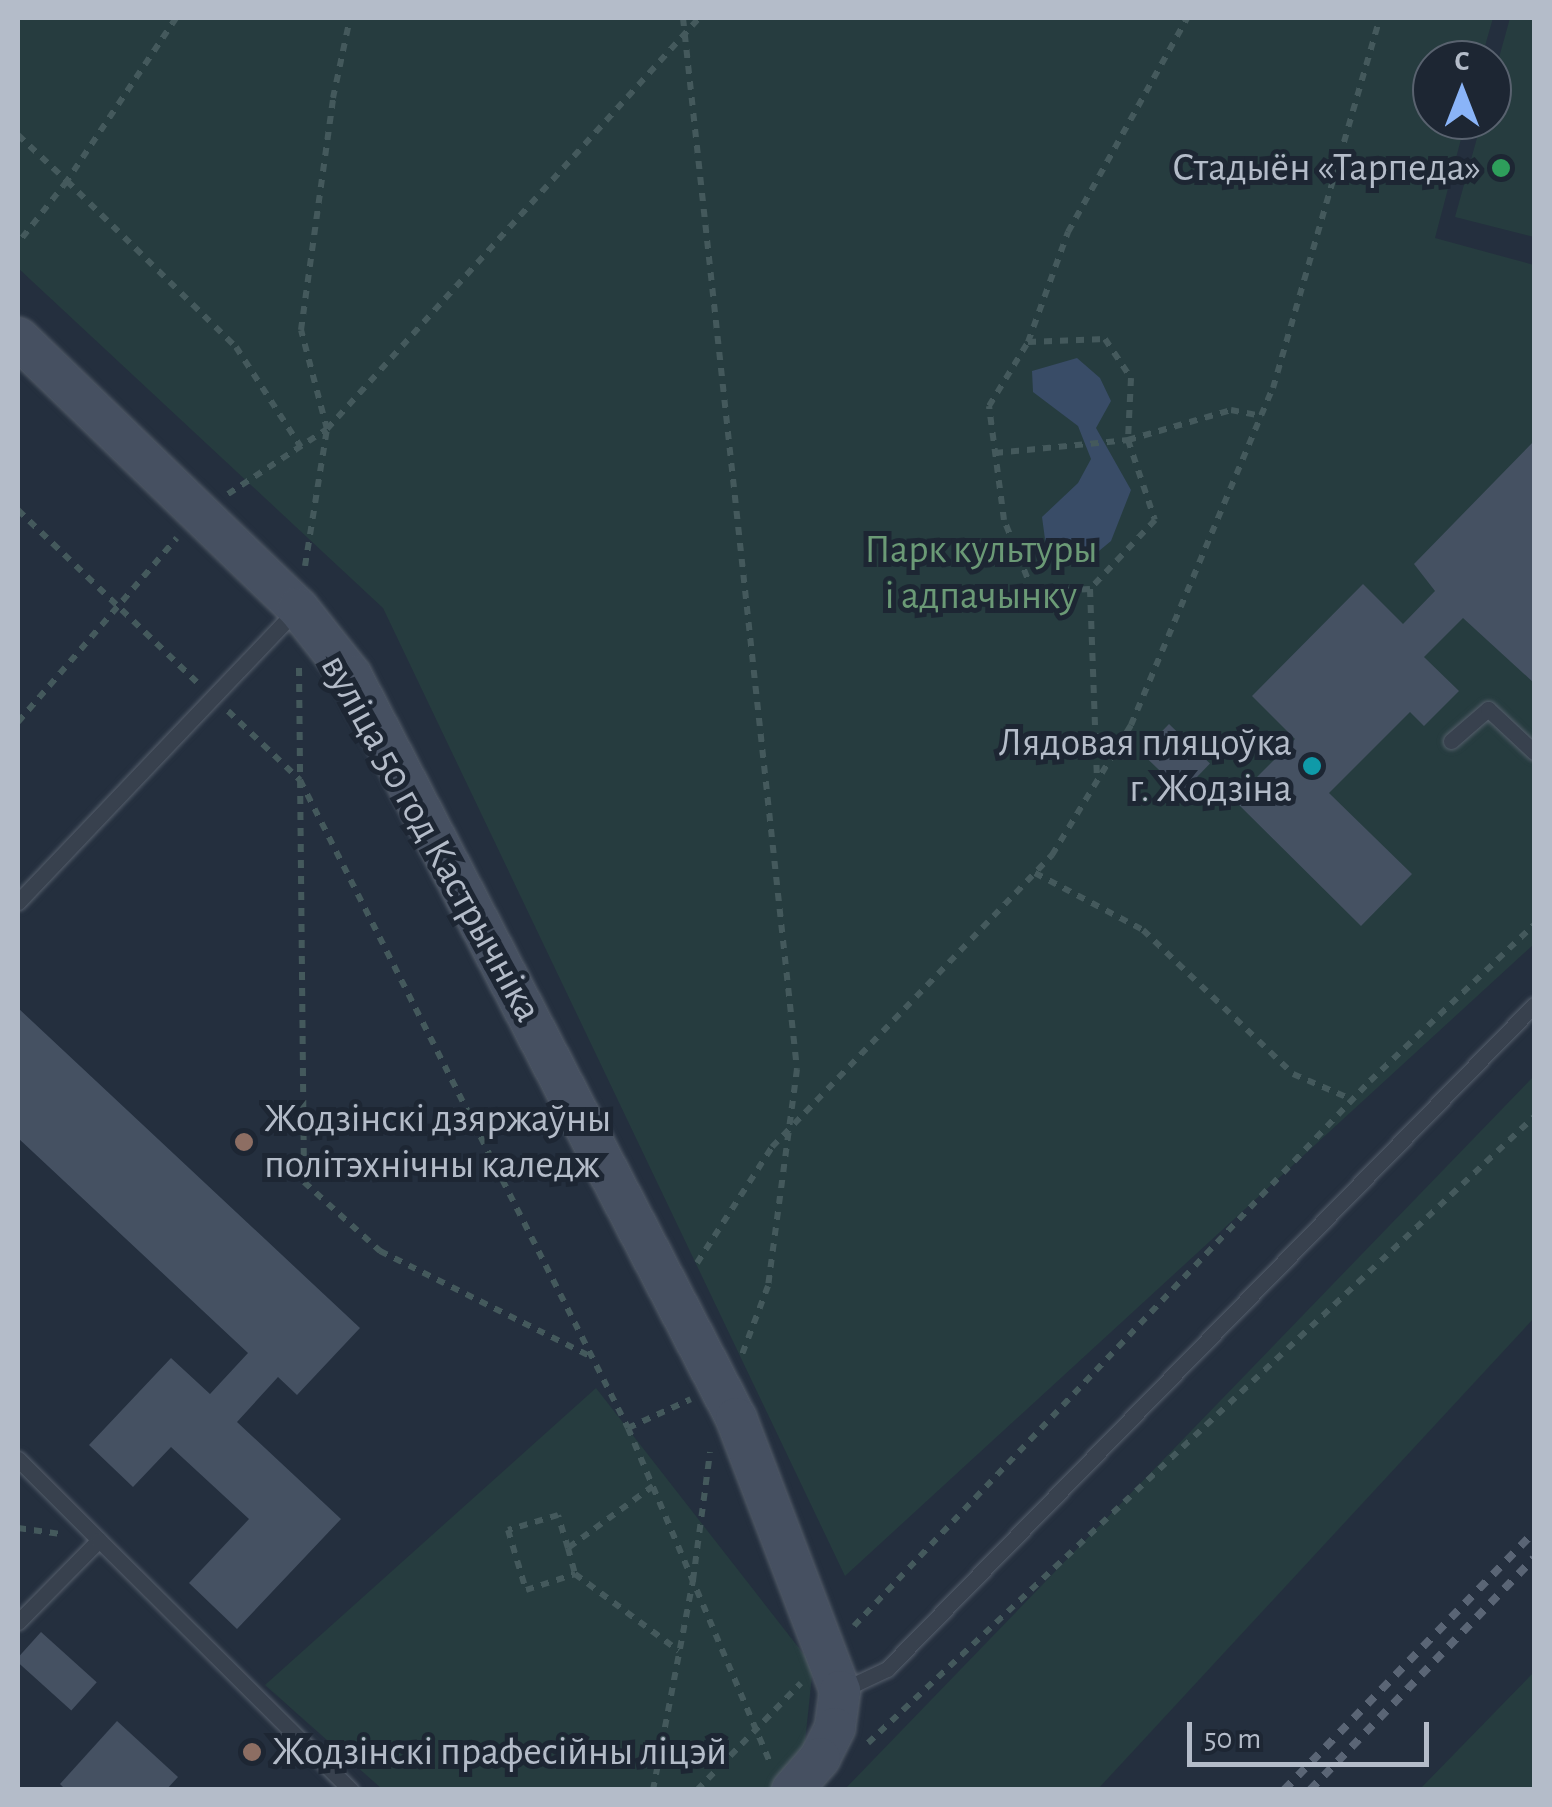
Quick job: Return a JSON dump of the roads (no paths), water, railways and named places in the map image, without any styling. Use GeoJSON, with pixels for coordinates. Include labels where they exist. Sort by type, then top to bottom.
{"type":"FeatureCollection","features":[{"type":"Feature","properties":{"kind":"main road","name":"вуліца 50 год Кастрычніка"},"geometry":{"type":"LineString","coordinates":[[18,338],[298,608],[351,676],[674,1298],[828,1653],[838,1710]]}},
{"type":"Feature","properties":{"kind":"main road"},"geometry":{"type":"LineString","coordinates":[[784,1782],[820,1758],[838,1710]]}},
{"type":"Feature","properties":{"kind":"lane"},"geometry":{"type":"LineString","coordinates":[[18,902],[298,608]]}},
{"type":"Feature","properties":{"kind":"lane"},"geometry":{"type":"LineString","coordinates":[[1451,741],[1488,708],[1534,752]]}},
{"type":"Feature","properties":{"kind":"lane"},"geometry":{"type":"LineString","coordinates":[[838,1710],[887,1669],[1534,1004]]}},
{"type":"Feature","properties":{"kind":"lane"},"geometry":{"type":"LineString","coordinates":[[18,1459],[351,1790]]}},
{"type":"Feature","properties":{"kind":"lane"},"geometry":{"type":"LineString","coordinates":[[18,1622],[99,1540]]}},
{"type":"Feature","properties":{"kind":"water"},"geometry":{"type":"Polygon","coordinates":[[[1077,358],[1100,378],[1111,401],[1096,428],[1131,490],[1111,541],[1082,565],[1047,554],[1042,517],[1078,483],[1091,459],[1078,426],[1033,392],[1032,371],[1077,358]]]}},
{"type":"Feature","properties":{"kind":"railway"},"geometry":{"type":"LineString","coordinates":[[1284,1790],[1534,1532]]}},
{"type":"Feature","properties":{"kind":"railway"},"geometry":{"type":"LineString","coordinates":[[1310,1790],[1534,1558]]}},
{"type":"Feature","properties":{"kind":"place","name":"Стадыён «Тарпеда»"},"geometry":{"type":"Point","coordinates":[1501,168]}},
{"type":"Feature","properties":{"kind":"place","name":"Лядовая пляцоўка г. Жодзіна"},"geometry":{"type":"Point","coordinates":[1312,766]}},
{"type":"Feature","properties":{"kind":"place","name":"Жодзінскі дзяржаўны політэхнічны каледж"},"geometry":{"type":"Point","coordinates":[244,1142]}},
{"type":"Feature","properties":{"kind":"place","name":"Жодзінскі прафесійны ліцэй"},"geometry":{"type":"Point","coordinates":[252,1752]}},
{"type":"Feature","properties":{"kind":"park label","name":"Парк культуры і адпачынку"},"geometry":{"type":"Point","coordinates":[981,573]}}]}
